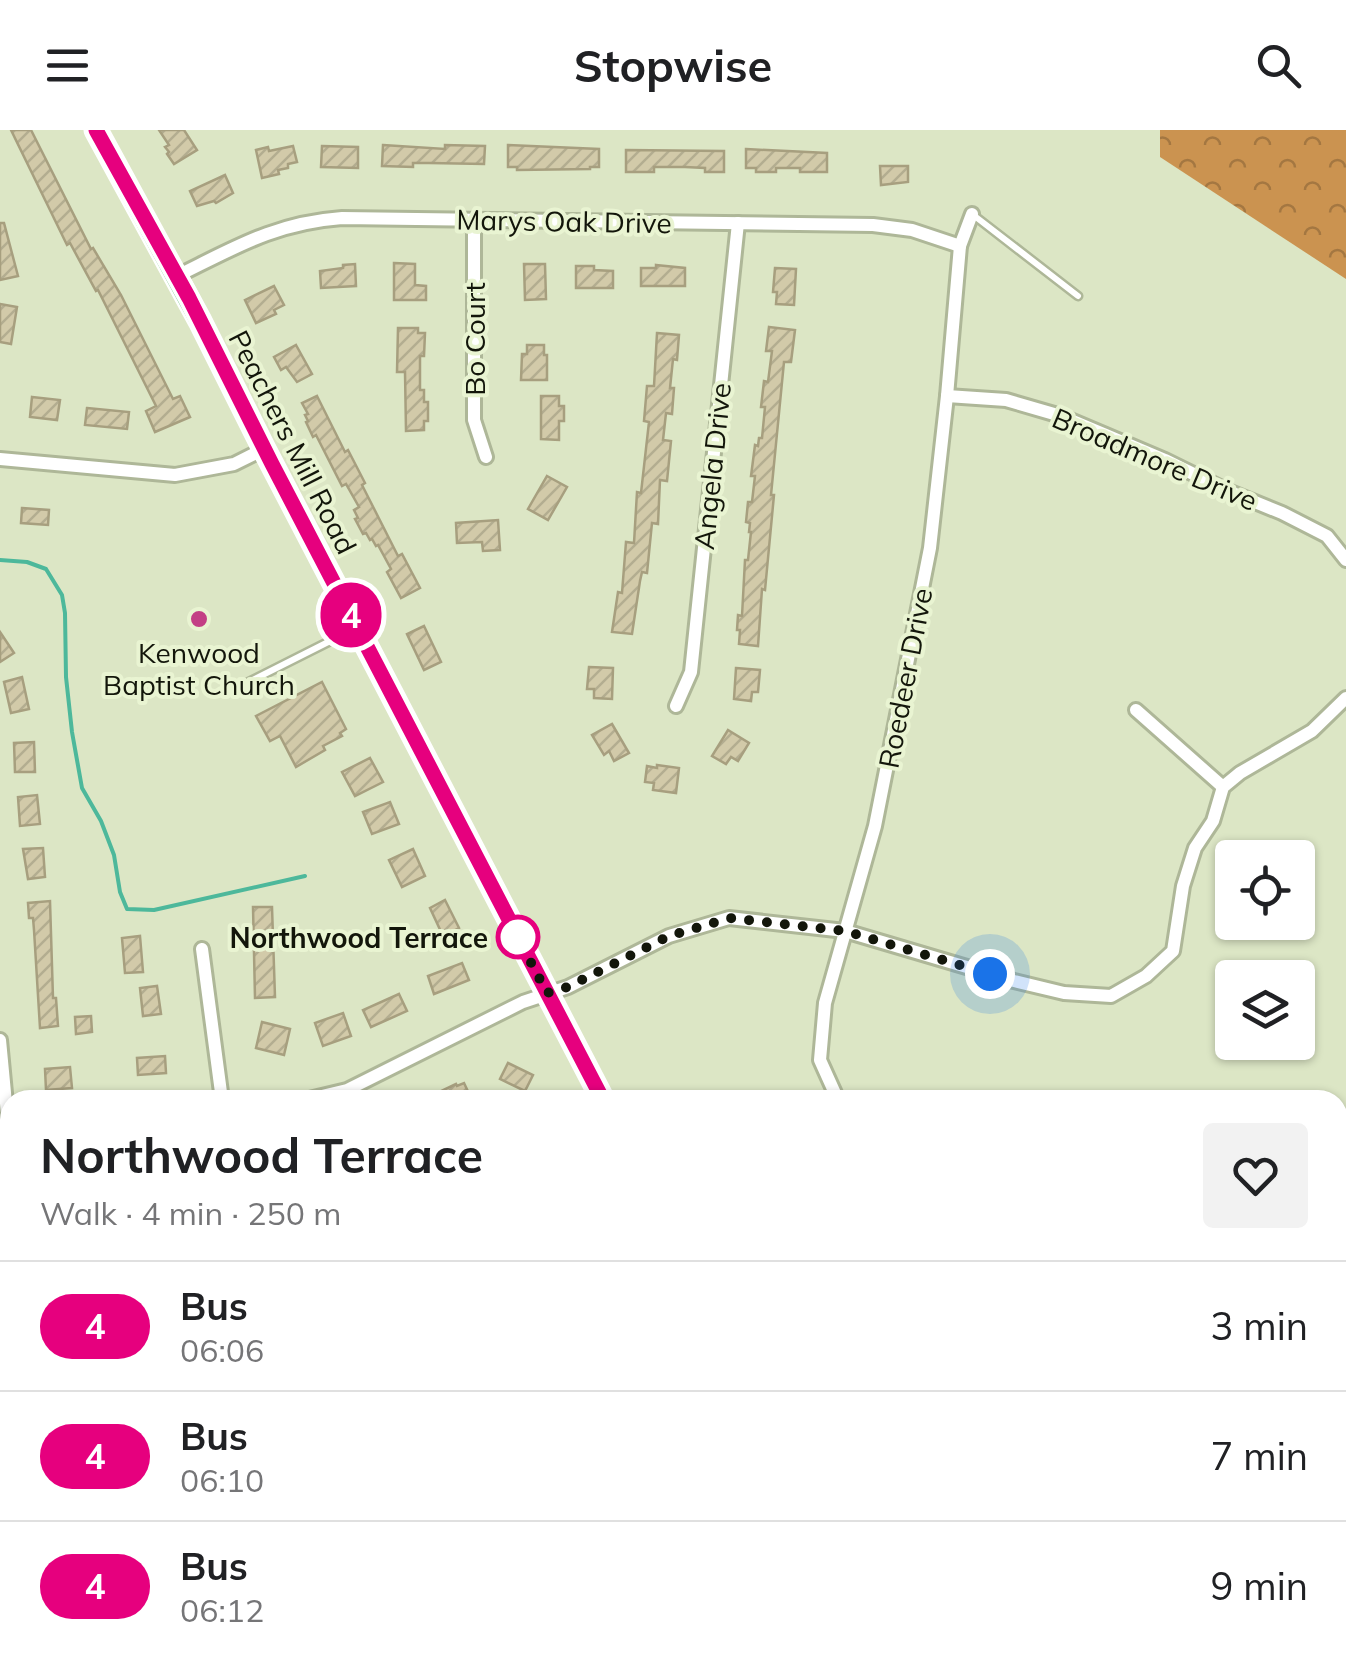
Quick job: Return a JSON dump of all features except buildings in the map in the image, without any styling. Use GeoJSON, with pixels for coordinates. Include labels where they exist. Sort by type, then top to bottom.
{"type":"FeatureCollection","features":[{"type":"Feature","properties":{"kind":"main road","name":"Peachers Mill Road"},"geometry":{"type":"LineString","coordinates":[[96,130],[177,276],[599,1090]]}},
{"type":"Feature","properties":{"kind":"street","name":"Roedeer Drive"},"geometry":{"type":"LineString","coordinates":[[834,1090],[820,1060],[825,1003],[875,826],[930,548],[960,246],[972,214]]}},
{"type":"Feature","properties":{"kind":"street","name":"Marys Oak Drive"},"geometry":{"type":"LineString","coordinates":[[177,276],[253,238],[298,222],[342,218],[872,225],[912,230],[960,246]]}},
{"type":"Feature","properties":{"kind":"street","name":"Bo Court"},"geometry":{"type":"LineString","coordinates":[[474,220],[474,420],[486,457]]}},
{"type":"Feature","properties":{"kind":"street","name":"Angela Drive"},"geometry":{"type":"LineString","coordinates":[[676,706],[691,672],[738,223]]}},
{"type":"Feature","properties":{"kind":"street","name":"Broadmore Drive"},"geometry":{"type":"LineString","coordinates":[[947,396],[1006,400],[1091,428],[1327,536],[1346,560]]}},
{"type":"Feature","properties":{"kind":"street"},"geometry":{"type":"LineString","coordinates":[[0,458],[175,475],[234,464],[264,449]]}},
{"type":"Feature","properties":{"kind":"street"},"geometry":{"type":"LineString","coordinates":[[347,1090],[669,936],[730,918],[845,931],[1014,982],[1064,993],[1111,996],[1146,976],[1173,952],[1183,886],[1195,848],[1213,820],[1223,786],[1312,731],[1346,698]]}},
{"type":"Feature","properties":{"kind":"street"},"geometry":{"type":"LineString","coordinates":[[1136,710],[1223,786]]}},
{"type":"Feature","properties":{"kind":"street"},"geometry":{"type":"LineString","coordinates":[[202,949],[221,1090]]}},
{"type":"Feature","properties":{"kind":"street"},"geometry":{"type":"LineString","coordinates":[[0,1040],[5,1090]]}},
{"type":"Feature","properties":{"kind":"lane"},"geometry":{"type":"LineString","coordinates":[[972,214],[1078,296]]}},
{"type":"Feature","properties":{"kind":"lane"},"geometry":{"type":"LineString","coordinates":[[239,687],[357,628]]}},
{"type":"Feature","properties":{"kind":"green space"},"geometry":{"type":"Polygon","coordinates":[[[1160,130],[1346,130],[1346,279],[1160,157],[1160,130]]]}},
{"type":"Feature","properties":{"kind":"waterway"},"geometry":{"type":"LineString","coordinates":[[0,560],[27,562],[46,569],[62,595],[66,677],[82,788],[114,855],[127,909],[154,910],[305,876]]}},
{"type":"Feature","properties":{"kind":"bus line","name":"4"},"geometry":{"type":"LineString","coordinates":[[96,130],[189,298],[598,1090]]}},
{"type":"Feature","properties":{"kind":"place","name":"Kenwood Baptist Church"},"geometry":{"type":"Point","coordinates":[199,619]}},
{"type":"Feature","properties":{"kind":"place","name":"Northwood Terrace"},"geometry":{"type":"Point","coordinates":[518,937]}},
{"type":"Feature","properties":{"kind":"route"},"geometry":{"type":"LineString","coordinates":[[518,937],[516,934],[547,993],[568,987],[669,936],[730,918],[845,931],[990,974]]}}]}
